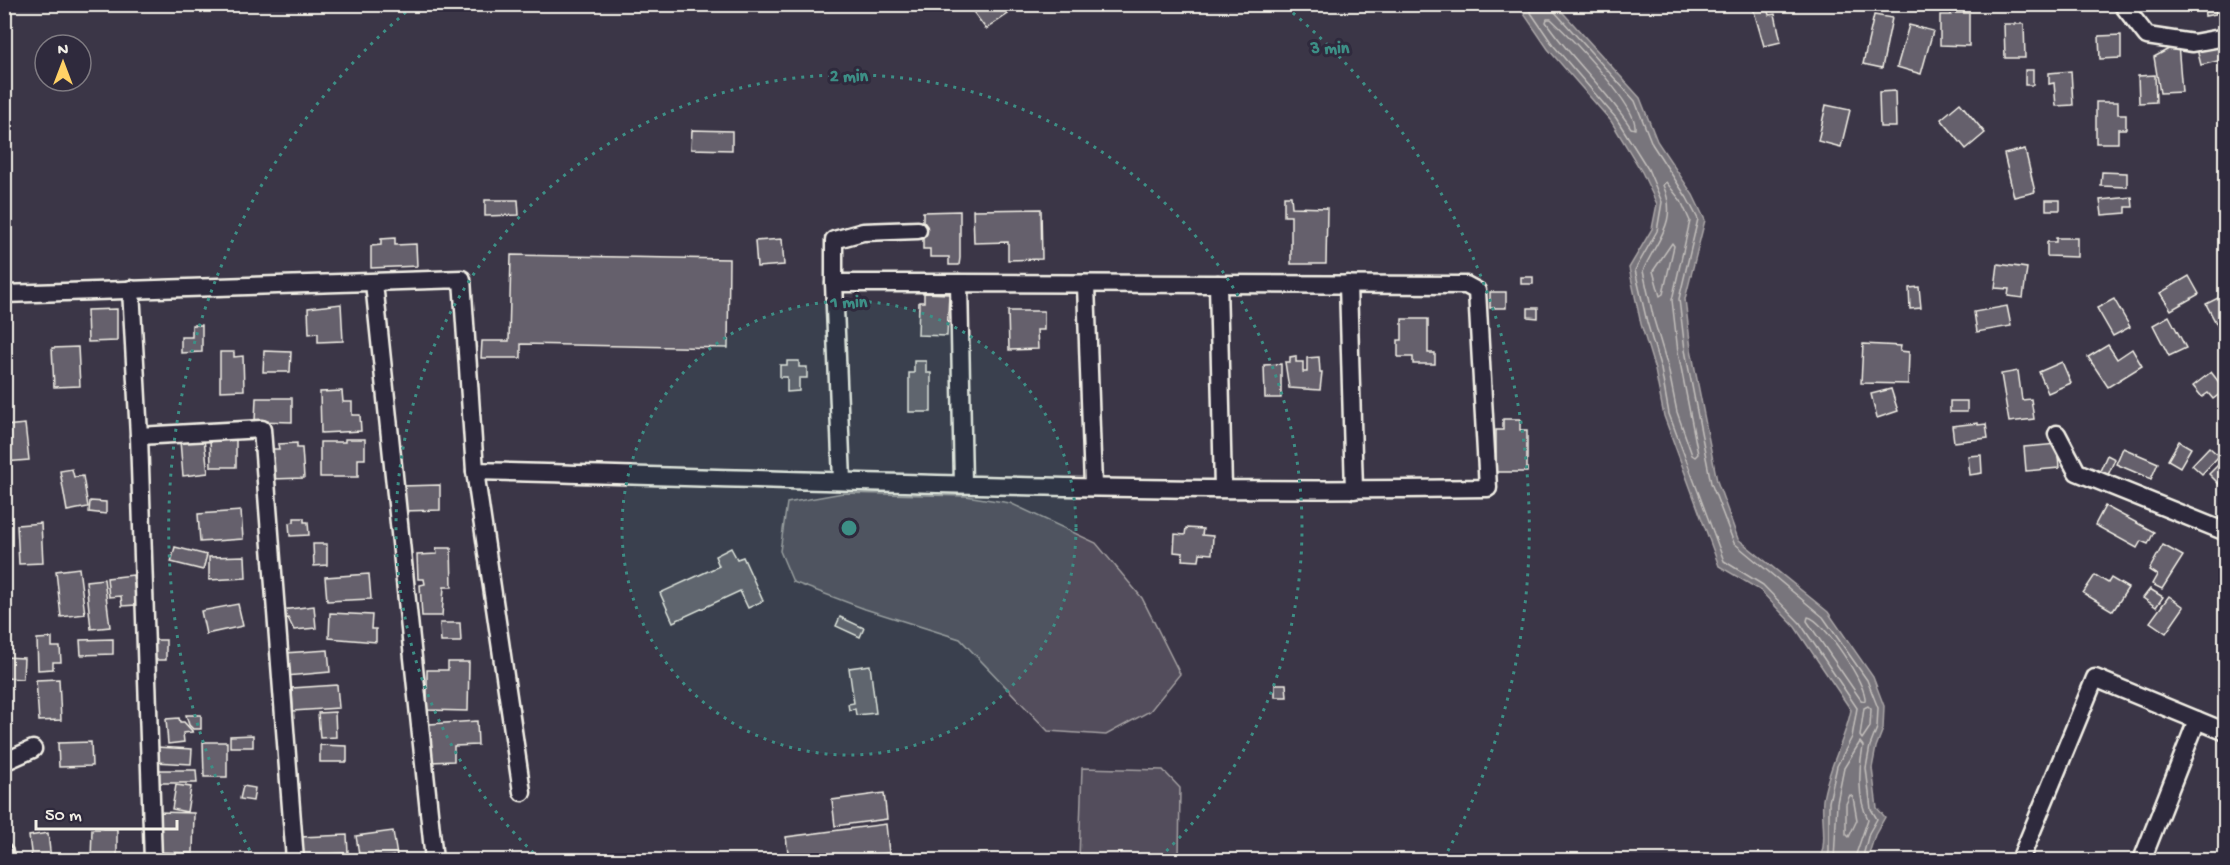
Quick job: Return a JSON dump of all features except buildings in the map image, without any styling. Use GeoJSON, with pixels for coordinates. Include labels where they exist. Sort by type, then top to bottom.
{"type":"FeatureCollection","features":[{"type":"Feature","properties":{"kind":"street"},"geometry":{"type":"LineString","coordinates":[[2122,4],[2147,36],[2193,43],[2226,37]]}},
{"type":"Feature","properties":{"kind":"street"},"geometry":{"type":"LineString","coordinates":[[842,481],[834,240],[863,232],[918,230]]}},
{"type":"Feature","properties":{"kind":"street"},"geometry":{"type":"LineString","coordinates":[[4,294],[131,288],[374,284],[462,279],[475,471],[522,792]]}},
{"type":"Feature","properties":{"kind":"street"},"geometry":{"type":"LineString","coordinates":[[475,471],[963,484],[1354,490],[1488,488],[1478,291],[1466,285],[834,283]]}},
{"type":"Feature","properties":{"kind":"street"},"geometry":{"type":"LineString","coordinates":[[959,283],[963,484]]}},
{"type":"Feature","properties":{"kind":"street"},"geometry":{"type":"LineString","coordinates":[[374,284],[434,861]]}},
{"type":"Feature","properties":{"kind":"street"},"geometry":{"type":"LineString","coordinates":[[1218,284],[1223,488]]}},
{"type":"Feature","properties":{"kind":"street"},"geometry":{"type":"LineString","coordinates":[[1348,284],[1354,490]]}},
{"type":"Feature","properties":{"kind":"street"},"geometry":{"type":"LineString","coordinates":[[1086,285],[1093,486]]}},
{"type":"Feature","properties":{"kind":"street"},"geometry":{"type":"LineString","coordinates":[[131,288],[139,436],[153,861]]}},
{"type":"Feature","properties":{"kind":"street"},"geometry":{"type":"LineString","coordinates":[[139,436],[262,429],[295,861]]}},
{"type":"Feature","properties":{"kind":"street"},"geometry":{"type":"LineString","coordinates":[[2057,435],[2077,472],[2226,532]]}},
{"type":"Feature","properties":{"kind":"street"},"geometry":{"type":"LineString","coordinates":[[2020,861],[2095,678],[2226,732]]}},
{"type":"Feature","properties":{"kind":"street"},"geometry":{"type":"LineString","coordinates":[[2142,861],[2197,720]]}},
{"type":"Feature","properties":{"kind":"street"},"geometry":{"type":"LineString","coordinates":[[4,762],[33,749]]}},
{"type":"Feature","properties":{"kind":"street"},"geometry":{"type":"LineString","coordinates":[[4,853],[5,861]]}},
{"type":"Feature","properties":{"kind":"shaded area"},"geometry":{"type":"Polygon","coordinates":[[[843,493],[966,496],[1010,503],[1096,543],[1142,598],[1180,674],[1150,711],[1106,735],[1048,731],[960,639],[865,609],[793,582],[780,551],[787,503],[843,493]]]}},
{"type":"Feature","properties":{"kind":"shaded area"},"geometry":{"type":"Polygon","coordinates":[[[1082,768],[1163,770],[1180,788],[1179,860],[1079,860],[1082,768]]]}},
{"type":"Feature","properties":{"kind":"water"},"geometry":{"type":"Polygon","coordinates":[[[1518,5],[1556,5],[1640,98],[1657,141],[1693,195],[1705,220],[1685,299],[1691,349],[1717,481],[1738,539],[1828,612],[1873,677],[1884,706],[1883,729],[1876,747],[1872,768],[1877,808],[1885,817],[1875,835],[1867,860],[1819,860],[1823,846],[1825,788],[1851,710],[1795,627],[1760,590],[1719,566],[1664,416],[1655,370],[1641,324],[1629,268],[1652,229],[1657,204],[1642,172],[1611,121],[1548,49],[1518,5]]]}}]}
